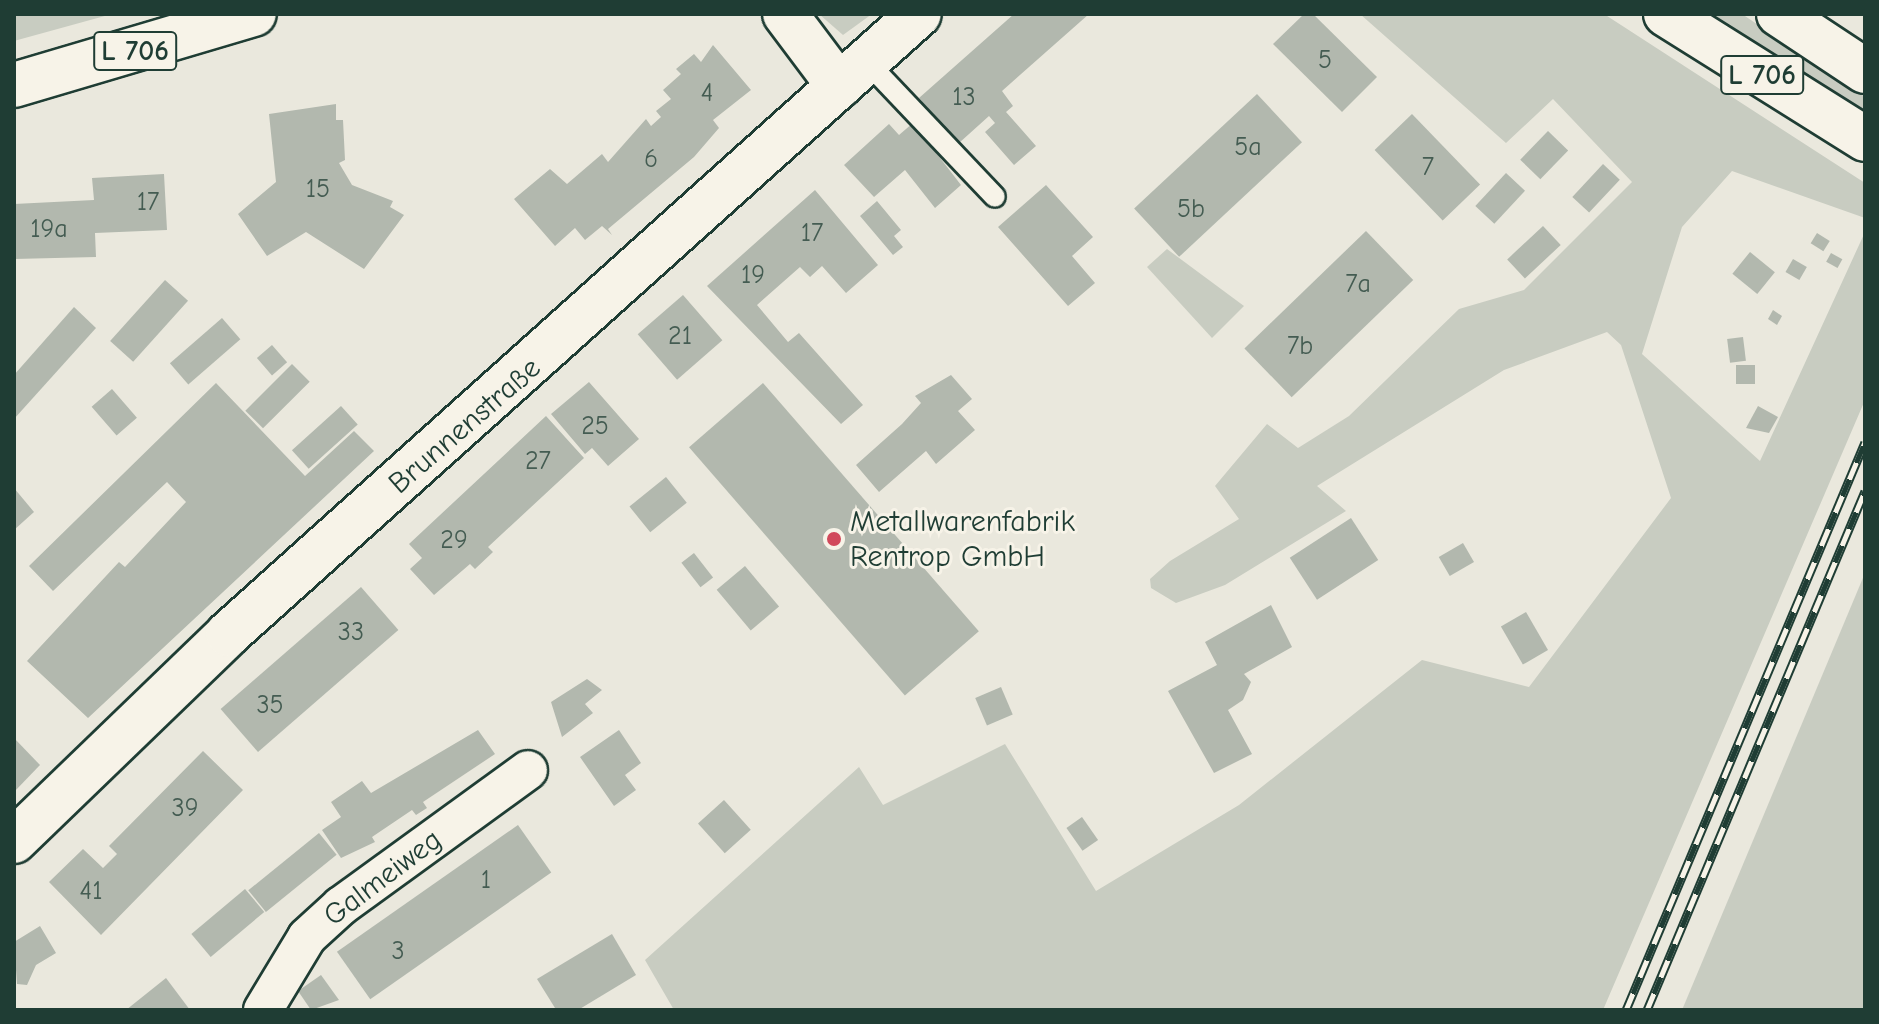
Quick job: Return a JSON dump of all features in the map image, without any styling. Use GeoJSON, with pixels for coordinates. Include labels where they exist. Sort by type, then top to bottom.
{"type":"FeatureCollection","features":[{"type":"Feature","properties":{"kind":"main road","name":"L 706"},"geometry":{"type":"LineString","coordinates":[[14,85],[254,14]]}},
{"type":"Feature","properties":{"kind":"main road"},"geometry":{"type":"LineString","coordinates":[[785,14],[852,74]]}},
{"type":"Feature","properties":{"kind":"main road","name":"Brunnenstraße"},"geometry":{"type":"LineString","coordinates":[[14,841],[228,634],[919,14]]}},
{"type":"Feature","properties":{"kind":"main road","name":"L 706"},"geometry":{"type":"LineString","coordinates":[[1666,14],[1862,137]]}},
{"type":"Feature","properties":{"kind":"main road","name":"L 706"},"geometry":{"type":"LineString","coordinates":[[1779,14],[1865,71]]}},
{"type":"Feature","properties":{"kind":"street","name":"Galmeiweg"},"geometry":{"type":"LineString","coordinates":[[263,1010],[307,937],[341,906],[528,770]]}},
{"type":"Feature","properties":{"kind":"lane"},"geometry":{"type":"LineString","coordinates":[[852,74],[995,197]]}},
{"type":"Feature","properties":{"kind":"shaded area"},"geometry":{"type":"Polygon","coordinates":[[[14,14],[112,14],[14,41],[14,14]]]}},
{"type":"Feature","properties":{"kind":"shaded area"},"geometry":{"type":"Polygon","coordinates":[[[819,14],[872,14],[843,35],[819,14]]]}},
{"type":"Feature","properties":{"kind":"shaded area"},"geometry":{"type":"Polygon","coordinates":[[[1360,14],[1604,14],[1865,183],[1865,218],[1732,171],[1682,227],[1642,354],[1760,461],[1865,232],[1865,400],[1603,1010],[674,1010],[645,960],[859,767],[883,805],[1005,744],[1096,891],[1239,805],[1422,660],[1529,687],[1671,498],[1621,345],[1607,332],[1504,370],[1317,486],[1346,511],[1225,585],[1176,603],[1151,588],[1150,579],[1170,561],[1239,519],[1215,486],[1267,424],[1298,448],[1349,416],[1459,309],[1524,290],[1632,182],[1553,99],[1506,143],[1360,14]]]}},
{"type":"Feature","properties":{"kind":"shaded area"},"geometry":{"type":"Polygon","coordinates":[[[1702,14],[1742,14],[1865,97],[1865,118],[1702,14]]]}},
{"type":"Feature","properties":{"kind":"shaded area"},"geometry":{"type":"Polygon","coordinates":[[[1167,249],[1244,306],[1212,338],[1147,267],[1167,249]]]}},
{"type":"Feature","properties":{"kind":"shaded area"},"geometry":{"type":"Polygon","coordinates":[[[1865,573],[1865,1010],[1682,1010],[1865,573]]]}},
{"type":"Feature","properties":{"kind":"building"},"geometry":{"type":"Polygon","coordinates":[[[1014,14],[1089,14],[1002,91],[1013,106],[1006,112],[1036,146],[1014,165],[985,132],[995,123],[989,116],[959,143],[919,98],[1014,14]]]}},
{"type":"Feature","properties":{"kind":"building"},"geometry":{"type":"Polygon","coordinates":[[[1304,14],[1313,14],[1377,77],[1342,112],[1273,44],[1304,14]]]}},
{"type":"Feature","properties":{"kind":"building"},"geometry":{"type":"Polygon","coordinates":[[[713,45],[751,90],[713,120],[719,128],[694,157],[608,229],[612,235],[602,226],[585,240],[575,228],[555,246],[514,199],[550,169],[567,184],[602,154],[608,162],[646,119],[651,126],[661,117],[656,111],[671,99],[663,90],[681,74],[676,69],[694,54],[701,62],[713,45]]]}},
{"type":"Feature","properties":{"kind":"building"},"geometry":{"type":"Polygon","coordinates":[[[1257,94],[1302,142],[1179,257],[1134,209],[1257,94]]]}},
{"type":"Feature","properties":{"kind":"building"},"geometry":{"type":"Polygon","coordinates":[[[336,104],[336,120],[343,120],[345,160],[339,163],[352,185],[393,201],[390,207],[404,215],[364,269],[306,232],[267,256],[238,214],[276,182],[269,114],[336,104]]]}},
{"type":"Feature","properties":{"kind":"building"},"geometry":{"type":"Polygon","coordinates":[[[1412,114],[1480,184],[1443,221],[1375,150],[1412,114]]]}},
{"type":"Feature","properties":{"kind":"building"},"geometry":{"type":"Polygon","coordinates":[[[913,123],[961,185],[935,208],[905,170],[874,197],[844,165],[889,124],[899,135],[913,123]]]}},
{"type":"Feature","properties":{"kind":"building"},"geometry":{"type":"Polygon","coordinates":[[[1548,131],[1568,150],[1540,179],[1520,160],[1548,131]]]}},
{"type":"Feature","properties":{"kind":"building"},"geometry":{"type":"Polygon","coordinates":[[[1603,164],[1620,180],[1589,213],[1572,197],[1603,164]]]}},
{"type":"Feature","properties":{"kind":"building"},"geometry":{"type":"Polygon","coordinates":[[[1506,173],[1525,191],[1494,224],[1475,206],[1506,173]]]}},
{"type":"Feature","properties":{"kind":"building"},"geometry":{"type":"Polygon","coordinates":[[[164,174],[167,230],[95,233],[96,257],[14,259],[14,204],[94,200],[92,178],[164,174]]]}},
{"type":"Feature","properties":{"kind":"building"},"geometry":{"type":"Polygon","coordinates":[[[1046,185],[1093,237],[1072,256],[1095,283],[1068,306],[998,227],[1046,185]]]}},
{"type":"Feature","properties":{"kind":"building"},"geometry":{"type":"Polygon","coordinates":[[[815,190],[878,265],[846,293],[822,266],[810,277],[800,267],[757,305],[788,342],[799,333],[863,405],[841,424],[707,286],[815,190]]]}},
{"type":"Feature","properties":{"kind":"building"},"geometry":{"type":"Polygon","coordinates":[[[877,201],[901,230],[894,236],[903,247],[893,255],[860,216],[877,201]]]}},
{"type":"Feature","properties":{"kind":"building"},"geometry":{"type":"Polygon","coordinates":[[[1543,226],[1561,245],[1525,278],[1507,259],[1543,226]]]}},
{"type":"Feature","properties":{"kind":"building"},"geometry":{"type":"Polygon","coordinates":[[[1366,231],[1413,280],[1292,397],[1244,348],[1366,231]]]}},
{"type":"Feature","properties":{"kind":"building"},"geometry":{"type":"Polygon","coordinates":[[[1817,233],[1830,241],[1823,251],[1811,243],[1817,233]]]}},
{"type":"Feature","properties":{"kind":"building"},"geometry":{"type":"Polygon","coordinates":[[[1750,252],[1775,272],[1757,294],[1732,274],[1750,252]]]}},
{"type":"Feature","properties":{"kind":"building"},"geometry":{"type":"Polygon","coordinates":[[[1831,253],[1842,259],[1838,268],[1826,262],[1831,253]]]}},
{"type":"Feature","properties":{"kind":"building"},"geometry":{"type":"Polygon","coordinates":[[[1793,259],[1807,267],[1799,280],[1786,272],[1793,259]]]}},
{"type":"Feature","properties":{"kind":"building"},"geometry":{"type":"Polygon","coordinates":[[[165,280],[188,301],[133,362],[110,341],[165,280]]]}},
{"type":"Feature","properties":{"kind":"building"},"geometry":{"type":"Polygon","coordinates":[[[683,295],[722,340],[677,380],[638,334],[683,295]]]}},
{"type":"Feature","properties":{"kind":"building"},"geometry":{"type":"Polygon","coordinates":[[[74,307],[96,328],[14,419],[14,375],[74,307]]]}},
{"type":"Feature","properties":{"kind":"building"},"geometry":{"type":"Polygon","coordinates":[[[1773,310],[1782,316],[1777,325],[1768,319],[1773,310]]]}},
{"type":"Feature","properties":{"kind":"building"},"geometry":{"type":"Polygon","coordinates":[[[222,318],[240,339],[188,384],[170,363],[222,318]]]}},
{"type":"Feature","properties":{"kind":"building"},"geometry":{"type":"Polygon","coordinates":[[[1743,337],[1746,361],[1730,363],[1727,339],[1743,337]]]}},
{"type":"Feature","properties":{"kind":"building"},"geometry":{"type":"Polygon","coordinates":[[[272,345],[287,362],[272,375],[257,358],[272,345]]]}},
{"type":"Feature","properties":{"kind":"building"},"geometry":{"type":"Polygon","coordinates":[[[292,364],[310,382],[263,428],[245,411],[292,364]]]}},
{"type":"Feature","properties":{"kind":"building"},"geometry":{"type":"Polygon","coordinates":[[[1736,365],[1755,365],[1755,384],[1736,384],[1736,365]]]}},
{"type":"Feature","properties":{"kind":"building"},"geometry":{"type":"Polygon","coordinates":[[[951,375],[972,399],[958,411],[975,430],[936,464],[926,451],[879,492],[856,465],[921,403],[915,396],[951,375]]]}},
{"type":"Feature","properties":{"kind":"building"},"geometry":{"type":"Polygon","coordinates":[[[589,382],[639,439],[608,466],[592,448],[585,454],[551,414],[589,382]]]}},
{"type":"Feature","properties":{"kind":"building"},"geometry":{"type":"Polygon","coordinates":[[[216,383],[305,476],[354,431],[374,451],[88,718],[27,661],[119,562],[125,567],[186,502],[167,482],[53,591],[29,566],[216,383]]]}},
{"type":"Feature","properties":{"kind":"building","name":"Metallwarenfabrik Rentrop GmbH"},"geometry":{"type":"Polygon","coordinates":[[[763,383],[979,631],[905,696],[689,447],[763,383]]]}},
{"type":"Feature","properties":{"kind":"building"},"geometry":{"type":"Polygon","coordinates":[[[112,389],[137,418],[117,435],[92,407],[112,389]]]}},
{"type":"Feature","properties":{"kind":"building"},"geometry":{"type":"Polygon","coordinates":[[[341,406],[358,425],[309,469],[292,450],[341,406]]]}},
{"type":"Feature","properties":{"kind":"building"},"geometry":{"type":"Polygon","coordinates":[[[1758,406],[1778,417],[1769,433],[1746,428],[1758,406]]]}},
{"type":"Feature","properties":{"kind":"building"},"geometry":{"type":"Polygon","coordinates":[[[546,416],[584,458],[488,547],[493,552],[475,569],[470,564],[434,595],[410,569],[422,558],[409,544],[546,416]]]}},
{"type":"Feature","properties":{"kind":"building"},"geometry":{"type":"Polygon","coordinates":[[[666,477],[687,503],[650,532],[629,507],[666,477]]]}},
{"type":"Feature","properties":{"kind":"building"},"geometry":{"type":"Polygon","coordinates":[[[14,488],[34,512],[14,530],[14,488]]]}},
{"type":"Feature","properties":{"kind":"building"},"geometry":{"type":"Polygon","coordinates":[[[1351,518],[1378,560],[1317,600],[1290,558],[1351,518]]]}},
{"type":"Feature","properties":{"kind":"building"},"geometry":{"type":"Polygon","coordinates":[[[1463,543],[1474,562],[1450,576],[1439,557],[1463,543]]]}},
{"type":"Feature","properties":{"kind":"building"},"geometry":{"type":"Polygon","coordinates":[[[694,553],[713,577],[700,587],[681,563],[694,553]]]}},
{"type":"Feature","properties":{"kind":"building"},"geometry":{"type":"Polygon","coordinates":[[[745,566],[779,607],[751,630],[717,590],[745,566]]]}},
{"type":"Feature","properties":{"kind":"building"},"geometry":{"type":"Polygon","coordinates":[[[361,587],[398,630],[258,752],[221,709],[361,587]]]}},
{"type":"Feature","properties":{"kind":"building"},"geometry":{"type":"Polygon","coordinates":[[[1271,605],[1292,647],[1244,674],[1251,682],[1243,700],[1228,710],[1252,754],[1214,773],[1168,691],[1217,665],[1205,642],[1271,605]]]}},
{"type":"Feature","properties":{"kind":"building"},"geometry":{"type":"Polygon","coordinates":[[[1526,612],[1548,650],[1523,665],[1501,626],[1526,612]]]}},
{"type":"Feature","properties":{"kind":"building"},"geometry":{"type":"Polygon","coordinates":[[[587,679],[602,690],[585,704],[593,713],[562,737],[551,702],[587,679]]]}},
{"type":"Feature","properties":{"kind":"building"},"geometry":{"type":"Polygon","coordinates":[[[1001,687],[1013,715],[987,726],[975,698],[1001,687]]]}},
{"type":"Feature","properties":{"kind":"building"},"geometry":{"type":"Polygon","coordinates":[[[478,730],[495,754],[423,802],[427,808],[416,815],[412,810],[372,837],[375,842],[341,858],[322,830],[341,817],[331,802],[362,781],[371,793],[478,730]]]}},
{"type":"Feature","properties":{"kind":"building"},"geometry":{"type":"Polygon","coordinates":[[[619,730],[641,763],[625,775],[636,790],[614,806],[580,757],[619,730]]]}},
{"type":"Feature","properties":{"kind":"building"},"geometry":{"type":"Polygon","coordinates":[[[14,738],[40,765],[14,792],[14,738]]]}},
{"type":"Feature","properties":{"kind":"building"},"geometry":{"type":"Polygon","coordinates":[[[203,751],[243,790],[101,935],[49,882],[83,849],[103,868],[117,854],[109,846],[203,751]]]}},
{"type":"Feature","properties":{"kind":"building"},"geometry":{"type":"Polygon","coordinates":[[[724,800],[751,830],[725,853],[698,823],[724,800]]]}},
{"type":"Feature","properties":{"kind":"building"},"geometry":{"type":"Polygon","coordinates":[[[1082,817],[1098,840],[1082,851],[1066,828],[1082,817]]]}},
{"type":"Feature","properties":{"kind":"building"},"geometry":{"type":"Polygon","coordinates":[[[518,825],[551,873],[370,999],[337,952],[518,825]]]}},
{"type":"Feature","properties":{"kind":"building"},"geometry":{"type":"Polygon","coordinates":[[[319,833],[337,855],[266,912],[248,890],[319,833]]]}},
{"type":"Feature","properties":{"kind":"building"},"geometry":{"type":"Polygon","coordinates":[[[245,889],[264,912],[211,957],[191,934],[245,889]]]}},
{"type":"Feature","properties":{"kind":"building"},"geometry":{"type":"Polygon","coordinates":[[[40,926],[56,953],[36,965],[27,985],[17,984],[14,942],[40,926]]]}},
{"type":"Feature","properties":{"kind":"building"},"geometry":{"type":"Polygon","coordinates":[[[612,934],[636,975],[578,1010],[555,1008],[537,979],[612,934]]]}},
{"type":"Feature","properties":{"kind":"building"},"geometry":{"type":"Polygon","coordinates":[[[321,975],[339,1000],[311,1010],[298,991],[321,975]]]}},
{"type":"Feature","properties":{"kind":"building"},"geometry":{"type":"Polygon","coordinates":[[[166,978],[190,1010],[126,1010],[166,978]]]}},
{"type":"Feature","properties":{"kind":"railway"},"geometry":{"type":"LineString","coordinates":[[1626,1010],[1865,442]]}},
{"type":"Feature","properties":{"kind":"railway"},"geometry":{"type":"LineString","coordinates":[[1647,1010],[1865,491]]}},
{"type":"Feature","properties":{"kind":"place","name":"Metallwarenfabrik Rentrop GmbH"},"geometry":{"type":"Point","coordinates":[834,539]}}]}
